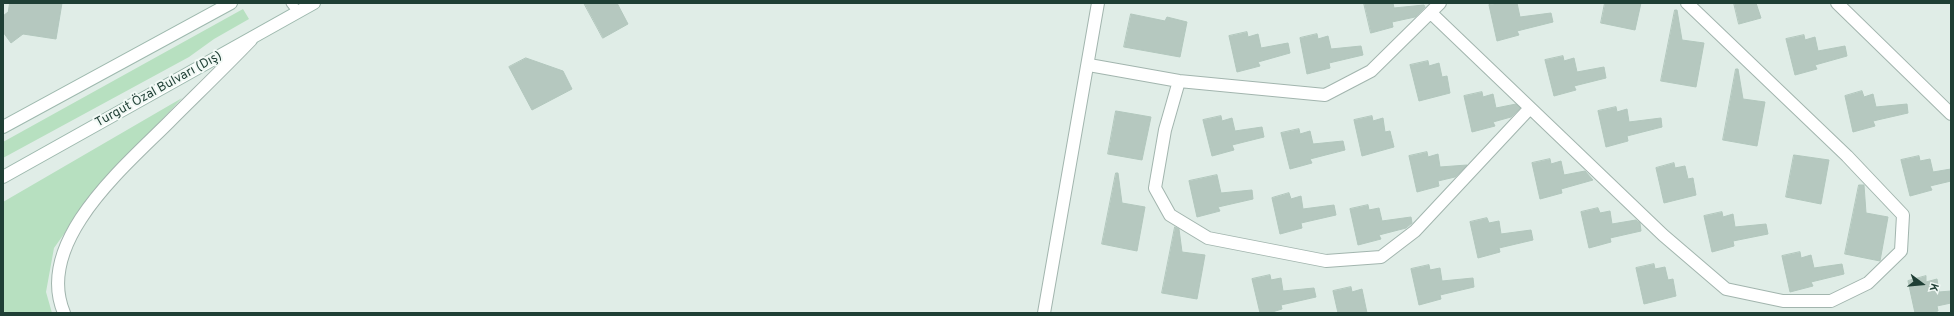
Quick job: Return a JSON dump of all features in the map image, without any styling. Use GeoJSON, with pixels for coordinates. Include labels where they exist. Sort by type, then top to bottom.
{"type":"FeatureCollection","features":[{"type":"Feature","properties":{"kind":"street"},"geometry":{"type":"LineString","coordinates":[[3,127],[231,3]]}},
{"type":"Feature","properties":{"kind":"street","name":"Turgut Özal Bulvarı (Dış)"},"geometry":{"type":"LineString","coordinates":[[3,177],[254,37],[294,8],[314,3]]}},
{"type":"Feature","properties":{"kind":"street"},"geometry":{"type":"LineString","coordinates":[[1044,313],[1089,65],[1098,3]]}},
{"type":"Feature","properties":{"kind":"street"},"geometry":{"type":"LineString","coordinates":[[1089,65],[1179,81],[1325,95],[1371,71],[1431,14],[1440,3]]}},
{"type":"Feature","properties":{"kind":"street"},"geometry":{"type":"LineString","coordinates":[[1431,14],[1663,235],[1726,288],[1783,301],[1831,301],[1868,283],[1900,251],[1903,215],[1847,156],[1687,3]]}},
{"type":"Feature","properties":{"kind":"street"},"geometry":{"type":"LineString","coordinates":[[1837,3],[1951,114]]}},
{"type":"Feature","properties":{"kind":"street"},"geometry":{"type":"LineString","coordinates":[[64,313],[59,301],[60,264],[73,230],[98,194],[254,37]]}},
{"type":"Feature","properties":{"kind":"street"},"geometry":{"type":"LineString","coordinates":[[1179,81],[1165,130],[1155,188],[1170,215],[1208,238],[1326,261],[1381,257],[1404,240],[1415,231],[1530,108]]}},
{"type":"Feature","properties":{"kind":"green space"},"geometry":{"type":"Polygon","coordinates":[[[243,9],[249,19],[214,39],[189,57],[3,158],[3,142],[243,9]]]}},
{"type":"Feature","properties":{"kind":"green space"},"geometry":{"type":"Polygon","coordinates":[[[182,98],[91,196],[54,248],[46,292],[52,313],[3,313],[3,202],[182,98]]]}},
{"type":"Feature","properties":{"kind":"building"},"geometry":{"type":"Polygon","coordinates":[[[10,3],[62,3],[56,39],[23,34],[11,43],[3,32],[3,16],[8,12],[10,3]]]}},
{"type":"Feature","properties":{"kind":"building"},"geometry":{"type":"Polygon","coordinates":[[[584,3],[617,3],[628,24],[603,38],[584,3]]]}},
{"type":"Feature","properties":{"kind":"building"},"geometry":{"type":"Polygon","coordinates":[[[1364,3],[1393,3],[1394,8],[1424,5],[1425,7],[1415,17],[1392,22],[1393,27],[1371,33],[1364,3]]]}},
{"type":"Feature","properties":{"kind":"building"},"geometry":{"type":"Polygon","coordinates":[[[1499,3],[1517,3],[1520,17],[1551,13],[1553,22],[1517,31],[1519,35],[1497,41],[1489,5],[1499,3]]]}},
{"type":"Feature","properties":{"kind":"building"},"geometry":{"type":"Polygon","coordinates":[[[1605,3],[1641,3],[1635,30],[1601,23],[1605,3]]]}},
{"type":"Feature","properties":{"kind":"building"},"geometry":{"type":"Polygon","coordinates":[[[1734,3],[1756,3],[1761,18],[1739,24],[1734,3]]]}},
{"type":"Feature","properties":{"kind":"building"},"geometry":{"type":"Polygon","coordinates":[[[1675,10],[1677,10],[1682,40],[1704,43],[1696,87],[1661,81],[1675,10]]]}},
{"type":"Feature","properties":{"kind":"building"},"geometry":{"type":"Polygon","coordinates":[[[1131,14],[1165,21],[1167,17],[1187,22],[1180,57],[1124,47],[1131,14]]]}},
{"type":"Feature","properties":{"kind":"building"},"geometry":{"type":"Polygon","coordinates":[[[1247,32],[1248,37],[1258,34],[1261,48],[1288,43],[1290,53],[1258,62],[1260,66],[1237,72],[1229,36],[1247,32]]]}},
{"type":"Feature","properties":{"kind":"building"},"geometry":{"type":"Polygon","coordinates":[[[1317,34],[1318,39],[1328,36],[1331,49],[1361,46],[1363,55],[1329,63],[1330,68],[1307,74],[1300,38],[1317,34]]]}},
{"type":"Feature","properties":{"kind":"building"},"geometry":{"type":"Polygon","coordinates":[[[1804,35],[1805,40],[1815,37],[1818,51],[1845,46],[1847,56],[1815,65],[1817,69],[1795,75],[1786,39],[1804,35]]]}},
{"type":"Feature","properties":{"kind":"building"},"geometry":{"type":"Polygon","coordinates":[[[1563,56],[1564,61],[1574,58],[1577,72],[1604,67],[1606,78],[1574,86],[1576,90],[1554,96],[1545,60],[1563,56]]]}},
{"type":"Feature","properties":{"kind":"building"},"geometry":{"type":"Polygon","coordinates":[[[526,58],[563,71],[572,89],[532,110],[509,67],[526,58]]]}},
{"type":"Feature","properties":{"kind":"building"},"geometry":{"type":"Polygon","coordinates":[[[1428,61],[1429,66],[1439,63],[1442,77],[1447,76],[1450,93],[1419,101],[1410,65],[1428,61]]]}},
{"type":"Feature","properties":{"kind":"building"},"geometry":{"type":"Polygon","coordinates":[[[1736,69],[1738,69],[1743,99],[1765,102],[1757,146],[1723,140],[1736,69]]]}},
{"type":"Feature","properties":{"kind":"building"},"geometry":{"type":"Polygon","coordinates":[[[1862,91],[1864,97],[1873,94],[1876,107],[1907,104],[1908,113],[1873,121],[1875,126],[1853,132],[1845,96],[1862,91]]]}},
{"type":"Feature","properties":{"kind":"building"},"geometry":{"type":"Polygon","coordinates":[[[1482,92],[1483,97],[1493,94],[1496,108],[1516,104],[1520,108],[1511,117],[1493,122],[1495,126],[1472,132],[1464,96],[1482,92]]]}},
{"type":"Feature","properties":{"kind":"building"},"geometry":{"type":"Polygon","coordinates":[[[1616,107],[1617,112],[1627,109],[1629,122],[1661,118],[1662,127],[1627,136],[1628,141],[1606,147],[1598,111],[1616,107]]]}},
{"type":"Feature","properties":{"kind":"building"},"geometry":{"type":"Polygon","coordinates":[[[1116,111],[1151,117],[1142,160],[1108,154],[1116,111]]]}},
{"type":"Feature","properties":{"kind":"building"},"geometry":{"type":"Polygon","coordinates":[[[1221,116],[1222,121],[1232,118],[1235,131],[1262,127],[1264,137],[1232,145],[1234,150],[1212,156],[1203,120],[1221,116]]]}},
{"type":"Feature","properties":{"kind":"building"},"geometry":{"type":"Polygon","coordinates":[[[1372,116],[1373,121],[1383,118],[1385,132],[1390,131],[1394,147],[1362,156],[1354,120],[1372,116]]]}},
{"type":"Feature","properties":{"kind":"building"},"geometry":{"type":"Polygon","coordinates":[[[1299,129],[1300,134],[1310,131],[1313,144],[1343,141],[1345,150],[1310,159],[1312,163],[1290,169],[1281,133],[1299,129]]]}},
{"type":"Feature","properties":{"kind":"building"},"geometry":{"type":"Polygon","coordinates":[[[1427,152],[1428,157],[1438,154],[1440,167],[1467,165],[1455,177],[1438,181],[1439,186],[1417,192],[1409,156],[1427,152]]]}},
{"type":"Feature","properties":{"kind":"building"},"geometry":{"type":"Polygon","coordinates":[[[1794,155],[1829,160],[1821,204],[1786,197],[1794,155]]]}},
{"type":"Feature","properties":{"kind":"building"},"geometry":{"type":"Polygon","coordinates":[[[1919,156],[1920,161],[1930,159],[1933,172],[1951,169],[1951,181],[1930,186],[1932,190],[1910,196],[1901,160],[1919,156]]]}},
{"type":"Feature","properties":{"kind":"building"},"geometry":{"type":"Polygon","coordinates":[[[1550,159],[1551,164],[1561,161],[1564,175],[1585,171],[1593,180],[1561,189],[1562,193],[1540,199],[1532,163],[1550,159]]]}},
{"type":"Feature","properties":{"kind":"building"},"geometry":{"type":"Polygon","coordinates":[[[1674,163],[1675,168],[1685,166],[1688,179],[1693,178],[1696,195],[1664,203],[1656,168],[1674,163]]]}},
{"type":"Feature","properties":{"kind":"building"},"geometry":{"type":"Polygon","coordinates":[[[1116,173],[1118,173],[1122,203],[1145,207],[1137,251],[1102,244],[1116,173]]]}},
{"type":"Feature","properties":{"kind":"building"},"geometry":{"type":"Polygon","coordinates":[[[1217,175],[1221,193],[1252,190],[1253,199],[1218,207],[1220,211],[1197,217],[1189,181],[1217,175]]]}},
{"type":"Feature","properties":{"kind":"building"},"geometry":{"type":"Polygon","coordinates":[[[1859,185],[1864,185],[1866,213],[1888,217],[1880,261],[1845,254],[1859,185]]]}},
{"type":"Feature","properties":{"kind":"building"},"geometry":{"type":"Polygon","coordinates":[[[1289,193],[1291,199],[1301,196],[1303,209],[1334,205],[1336,215],[1301,223],[1302,228],[1280,234],[1272,198],[1289,193]]]}},
{"type":"Feature","properties":{"kind":"building"},"geometry":{"type":"Polygon","coordinates":[[[1368,205],[1369,210],[1379,208],[1382,221],[1411,217],[1412,223],[1406,228],[1379,235],[1381,239],[1358,245],[1350,209],[1368,205]]]}},
{"type":"Feature","properties":{"kind":"building"},"geometry":{"type":"Polygon","coordinates":[[[1598,208],[1600,213],[1610,211],[1612,224],[1636,220],[1640,223],[1641,231],[1610,238],[1611,242],[1589,248],[1581,212],[1598,208]]]}},
{"type":"Feature","properties":{"kind":"building"},"geometry":{"type":"Polygon","coordinates":[[[1722,212],[1723,217],[1733,214],[1735,227],[1766,224],[1768,234],[1733,241],[1734,246],[1712,252],[1704,216],[1722,212]]]}},
{"type":"Feature","properties":{"kind":"building"},"geometry":{"type":"Polygon","coordinates":[[[1487,218],[1489,223],[1499,221],[1501,234],[1531,230],[1533,240],[1499,248],[1500,252],[1478,258],[1470,222],[1487,218]]]}},
{"type":"Feature","properties":{"kind":"building"},"geometry":{"type":"Polygon","coordinates":[[[1175,227],[1179,229],[1182,252],[1205,255],[1197,299],[1162,293],[1175,227]]]}},
{"type":"Feature","properties":{"kind":"building"},"geometry":{"type":"Polygon","coordinates":[[[1800,252],[1801,258],[1811,255],[1814,268],[1842,264],[1844,274],[1811,282],[1813,286],[1790,292],[1782,256],[1800,252]]]}},
{"type":"Feature","properties":{"kind":"building"},"geometry":{"type":"Polygon","coordinates":[[[1654,264],[1655,269],[1665,267],[1668,280],[1673,279],[1676,296],[1644,304],[1636,268],[1654,264]]]}},
{"type":"Feature","properties":{"kind":"building"},"geometry":{"type":"Polygon","coordinates":[[[1429,265],[1430,270],[1440,268],[1442,281],[1473,278],[1474,287],[1440,295],[1441,299],[1419,305],[1411,269],[1429,265]]]}},
{"type":"Feature","properties":{"kind":"building"},"geometry":{"type":"Polygon","coordinates":[[[1270,275],[1271,280],[1281,278],[1283,291],[1314,288],[1316,297],[1281,305],[1282,309],[1269,313],[1260,313],[1252,279],[1270,275]]]}},
{"type":"Feature","properties":{"kind":"building"},"geometry":{"type":"Polygon","coordinates":[[[1926,276],[1926,282],[1937,279],[1939,292],[1951,291],[1951,303],[1937,306],[1938,311],[1929,313],[1915,313],[1908,281],[1926,276]]]}},
{"type":"Feature","properties":{"kind":"building"},"geometry":{"type":"Polygon","coordinates":[[[1351,287],[1352,292],[1362,289],[1367,313],[1338,313],[1333,291],[1351,287]]]}}]}
